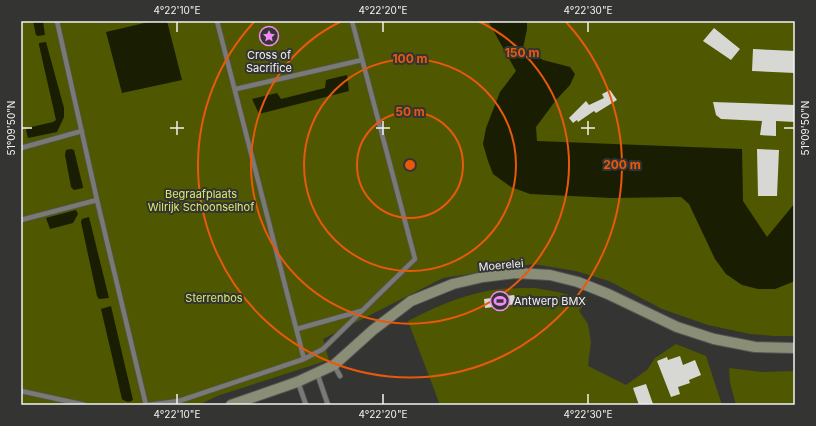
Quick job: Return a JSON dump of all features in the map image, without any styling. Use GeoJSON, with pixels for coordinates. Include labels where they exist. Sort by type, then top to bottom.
{"type":"FeatureCollection","features":[{"type":"Feature","properties":{"kind":"street","name":"Moerelei"},"geometry":{"type":"LineString","coordinates":[[231,405],[298,382],[334,365],[373,330],[411,302],[453,284],[483,277],[515,273],[550,275],[578,282],[608,294],[677,327],[714,339],[755,347],[795,348]]}},
{"type":"Feature","properties":{"kind":"lane"},"geometry":{"type":"LineString","coordinates":[[57,21],[97,200],[147,405],[179,401],[304,359],[323,349],[415,259],[352,21]]}},
{"type":"Feature","properties":{"kind":"lane"},"geometry":{"type":"LineString","coordinates":[[217,21],[236,89],[304,359]]}},
{"type":"Feature","properties":{"kind":"lane"},"geometry":{"type":"LineString","coordinates":[[236,89],[362,60]]}},
{"type":"Feature","properties":{"kind":"lane"},"geometry":{"type":"LineString","coordinates":[[21,148],[82,131]]}},
{"type":"Feature","properties":{"kind":"lane"},"geometry":{"type":"LineString","coordinates":[[21,220],[97,200]]}},
{"type":"Feature","properties":{"kind":"lane"},"geometry":{"type":"LineString","coordinates":[[297,329],[362,311]]}},
{"type":"Feature","properties":{"kind":"lane"},"geometry":{"type":"LineString","coordinates":[[334,365],[340,376]]}},
{"type":"Feature","properties":{"kind":"lane"},"geometry":{"type":"LineString","coordinates":[[317,373],[328,405]]}},
{"type":"Feature","properties":{"kind":"lane"},"geometry":{"type":"LineString","coordinates":[[298,382],[306,405]]}},
{"type":"Feature","properties":{"kind":"lane"},"geometry":{"type":"LineString","coordinates":[[21,391],[85,405]]}},
{"type":"Feature","properties":{"kind":"green space"},"geometry":{"type":"Polygon","coordinates":[[[21,21],[795,21],[795,336],[750,334],[708,325],[662,309],[609,281],[576,271],[533,264],[443,278],[323,339],[329,360],[217,396],[199,405],[21,405],[21,21]]]}},
{"type":"Feature","properties":{"kind":"green space"},"geometry":{"type":"Polygon","coordinates":[[[535,288],[558,292],[587,300],[579,311],[588,324],[591,342],[588,366],[626,385],[647,370],[655,358],[676,344],[706,356],[722,405],[440,405],[408,321],[442,305],[476,293],[501,289],[535,288]]]}},
{"type":"Feature","properties":{"kind":"green space"},"geometry":{"type":"Polygon","coordinates":[[[729,368],[762,372],[795,371],[795,405],[736,405],[730,383],[729,368]]]}},
{"type":"Feature","properties":{"kind":"shaded area"},"geometry":{"type":"Polygon","coordinates":[[[33,21],[43,21],[45,35],[36,35],[33,21]]]}},
{"type":"Feature","properties":{"kind":"shaded area"},"geometry":{"type":"Polygon","coordinates":[[[153,21],[167,21],[182,80],[122,93],[106,32],[153,21]]]}},
{"type":"Feature","properties":{"kind":"shaded area"},"geometry":{"type":"Polygon","coordinates":[[[488,21],[527,21],[523,48],[543,60],[570,67],[575,74],[570,85],[556,100],[536,127],[537,141],[742,149],[743,201],[767,237],[795,203],[795,281],[775,289],[758,289],[742,285],[726,274],[715,259],[689,204],[681,197],[612,198],[530,194],[511,187],[493,174],[483,144],[486,128],[500,92],[516,71],[488,21]]]}},
{"type":"Feature","properties":{"kind":"shaded area"},"geometry":{"type":"Polygon","coordinates":[[[46,42],[64,108],[64,117],[57,132],[28,138],[27,128],[56,120],[39,45],[39,43],[46,42]]]}},
{"type":"Feature","properties":{"kind":"shaded area"},"geometry":{"type":"Polygon","coordinates":[[[347,75],[349,91],[259,114],[252,99],[277,93],[281,99],[325,88],[326,80],[347,75]]]}},
{"type":"Feature","properties":{"kind":"shaded area"},"geometry":{"type":"Polygon","coordinates":[[[66,150],[74,150],[83,187],[74,190],[71,187],[65,155],[66,150]]]}},
{"type":"Feature","properties":{"kind":"shaded area"},"geometry":{"type":"Polygon","coordinates":[[[76,210],[78,214],[73,223],[50,229],[46,218],[76,210]]]}},
{"type":"Feature","properties":{"kind":"shaded area"},"geometry":{"type":"Polygon","coordinates":[[[89,217],[109,298],[99,299],[97,296],[81,222],[82,219],[89,217]]]}},
{"type":"Feature","properties":{"kind":"shaded area"},"geometry":{"type":"Polygon","coordinates":[[[111,306],[133,400],[129,402],[122,399],[101,309],[111,306]]]}},
{"type":"Feature","properties":{"kind":"building"},"geometry":{"type":"Polygon","coordinates":[[[714,28],[740,49],[731,60],[703,41],[714,28]]]}},
{"type":"Feature","properties":{"kind":"building"},"geometry":{"type":"Polygon","coordinates":[[[753,49],[795,51],[795,73],[752,71],[753,49]]]}},
{"type":"Feature","properties":{"kind":"building"},"geometry":{"type":"Polygon","coordinates":[[[610,90],[617,100],[596,113],[594,111],[578,122],[577,120],[573,123],[569,118],[586,101],[589,105],[604,98],[602,94],[610,90]]]}},
{"type":"Feature","properties":{"kind":"building"},"geometry":{"type":"Polygon","coordinates":[[[713,102],[795,105],[795,122],[776,121],[776,136],[760,135],[762,121],[721,119],[716,115],[713,102]]]}},
{"type":"Feature","properties":{"kind":"building"},"geometry":{"type":"Polygon","coordinates":[[[757,149],[779,150],[777,196],[758,196],[757,149]]]}},
{"type":"Feature","properties":{"kind":"building","name":"Antwerp BMX"},"geometry":{"type":"Polygon","coordinates":[[[514,295],[517,304],[485,308],[484,299],[514,295]]]}},
{"type":"Feature","properties":{"kind":"building"},"geometry":{"type":"Polygon","coordinates":[[[680,356],[683,365],[695,360],[701,375],[689,380],[690,383],[678,387],[680,394],[671,397],[657,361],[667,357],[668,360],[680,356]]]}},
{"type":"Feature","properties":{"kind":"building"},"geometry":{"type":"Polygon","coordinates":[[[646,384],[653,404],[639,405],[633,388],[646,384]]]}},
{"type":"Feature","properties":{"kind":"place","name":"Cross of Sacrifice"},"geometry":{"type":"Point","coordinates":[269,36]}},
{"type":"Feature","properties":{"kind":"place","name":"Antwerp BMX"},"geometry":{"type":"Point","coordinates":[500,301]}},
{"type":"Feature","properties":{"kind":"park label","name":"Begraafplaats Wilrijk Schoonselhof"},"geometry":{"type":"Point","coordinates":[201,200]}},
{"type":"Feature","properties":{"kind":"park label","name":"Sterrenbos"},"geometry":{"type":"Point","coordinates":[214,298]}}]}
